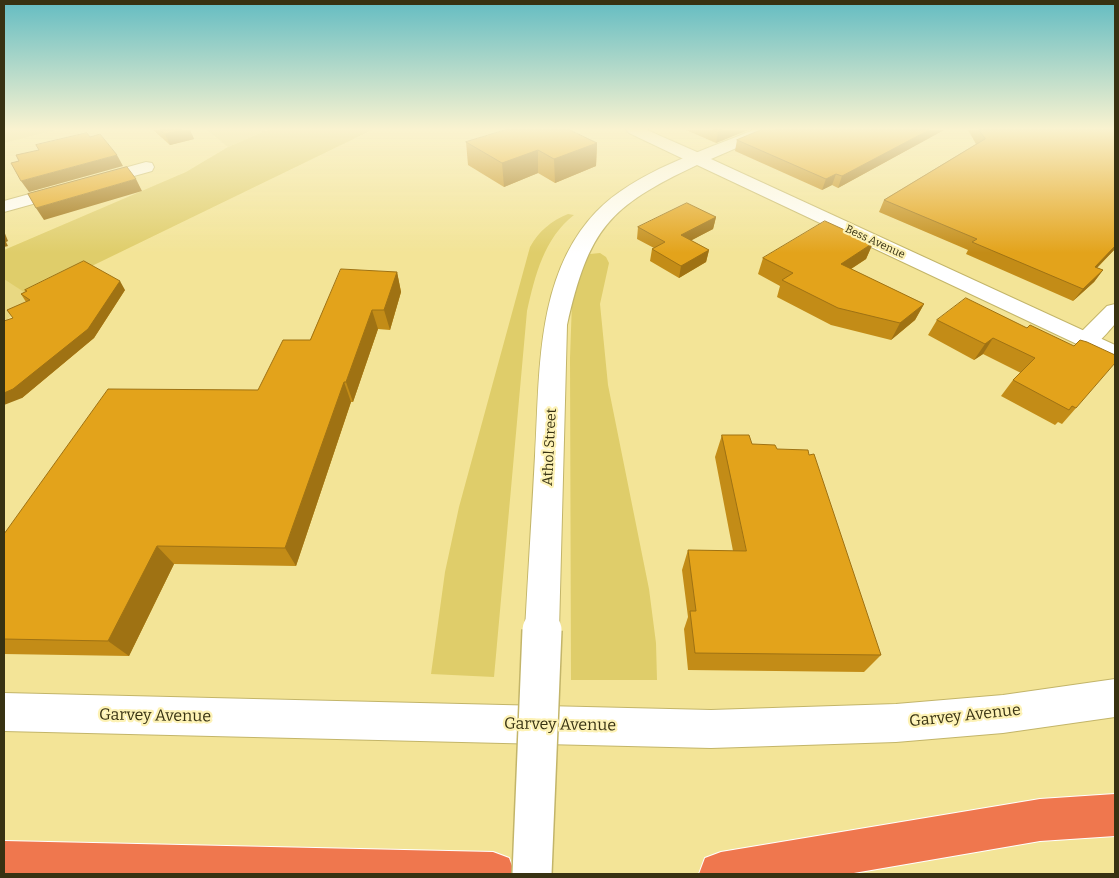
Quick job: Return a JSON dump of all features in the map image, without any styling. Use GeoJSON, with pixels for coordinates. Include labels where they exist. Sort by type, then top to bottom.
{"type":"FeatureCollection","features":[{"type":"Feature","properties":{"kind":"highway"},"geometry":{"type":"LineString","coordinates":[[721,874],[1040,820],[1115,815]]}},
{"type":"Feature","properties":{"kind":"highway"},"geometry":{"type":"LineString","coordinates":[[4,863],[493,874]]}},
{"type":"Feature","properties":{"kind":"street"},"geometry":{"type":"LineString","coordinates":[[4,208],[132,171]]}},
{"type":"Feature","properties":{"kind":"street","name":"Athol Street"},"geometry":{"type":"LineString","coordinates":[[532,874],[555,325],[565,286],[590,231],[604,214],[644,185],[675,171]]}},
{"type":"Feature","properties":{"kind":"street","name":"Bess Avenue"},"geometry":{"type":"LineString","coordinates":[[724,171],[1115,354]]}},
{"type":"Feature","properties":{"kind":"street"},"geometry":{"type":"LineString","coordinates":[[1086,340],[1115,311]]}},
{"type":"Feature","properties":{"kind":"street","name":"Garvey Avenue"},"geometry":{"type":"LineString","coordinates":[[4,712],[711,729],[896,723],[1003,714],[1115,698]]}},
{"type":"Feature","properties":{"kind":"shaded area"},"geometry":{"type":"Polygon","coordinates":[[[288,171],[30,296],[4,279],[4,250],[186,172],[288,171]]]}},
{"type":"Feature","properties":{"kind":"shaded area"},"geometry":{"type":"Polygon","coordinates":[[[568,214],[574,215],[555,235],[542,258],[527,311],[494,677],[431,674],[445,572],[459,507],[530,247],[546,227],[568,214]]]}},
{"type":"Feature","properties":{"kind":"shaded area"},"geometry":{"type":"Polygon","coordinates":[[[600,253],[606,257],[609,263],[600,304],[608,385],[649,589],[656,643],[657,680],[571,680],[570,358],[572,302],[579,275],[590,254],[600,253]]]}},
{"type":"Feature","properties":{"kind":"shaded area"},"geometry":{"type":"Polygon","coordinates":[[[4,279],[30,296],[4,323],[4,279]]]}},
{"type":"Feature","properties":{"kind":"building"},"geometry":{"type":"Polygon","coordinates":[[[15,171],[58,171],[21,181],[15,171]]]}},
{"type":"Feature","properties":{"kind":"building"},"geometry":{"type":"Polygon","coordinates":[[[112,171],[130,171],[136,179],[36,208],[28,194],[112,171]]]}},
{"type":"Feature","properties":{"kind":"building"},"geometry":{"type":"Polygon","coordinates":[[[808,171],[852,171],[842,176],[836,174],[826,179],[808,171]]]}},
{"type":"Feature","properties":{"kind":"building"},"geometry":{"type":"Polygon","coordinates":[[[932,171],[1115,171],[1115,246],[1095,267],[1103,270],[1083,289],[972,242],[977,239],[884,200],[932,171]]]}},
{"type":"Feature","properties":{"kind":"building"},"geometry":{"type":"Polygon","coordinates":[[[687,203],[716,217],[681,235],[709,250],[681,266],[652,249],[665,242],[638,227],[687,203]]]}},
{"type":"Feature","properties":{"kind":"building"},"geometry":{"type":"Polygon","coordinates":[[[825,221],[873,243],[841,264],[924,304],[900,323],[838,308],[782,280],[793,273],[763,258],[825,221]]]}},
{"type":"Feature","properties":{"kind":"building"},"geometry":{"type":"Polygon","coordinates":[[[84,261],[120,281],[88,329],[13,389],[4,393],[4,321],[13,318],[7,310],[30,300],[21,294],[27,291],[25,290],[84,261]]]}},
{"type":"Feature","properties":{"kind":"building"},"geometry":{"type":"Polygon","coordinates":[[[341,269],[397,272],[384,310],[372,310],[346,382],[344,382],[285,548],[157,546],[108,641],[4,639],[4,534],[108,389],[258,390],[283,340],[310,340],[341,269]]]}},
{"type":"Feature","properties":{"kind":"building"},"geometry":{"type":"Polygon","coordinates":[[[966,298],[1027,328],[1030,325],[1074,346],[1080,340],[1087,342],[1115,355],[1115,363],[1076,408],[1072,406],[1069,410],[1013,380],[1035,358],[993,338],[985,344],[937,320],[966,298]]]}},
{"type":"Feature","properties":{"kind":"building"},"geometry":{"type":"Polygon","coordinates":[[[722,435],[749,435],[752,444],[775,445],[777,449],[808,450],[809,455],[814,454],[881,655],[695,653],[690,611],[696,611],[688,550],[746,551],[722,435]]]}}]}
